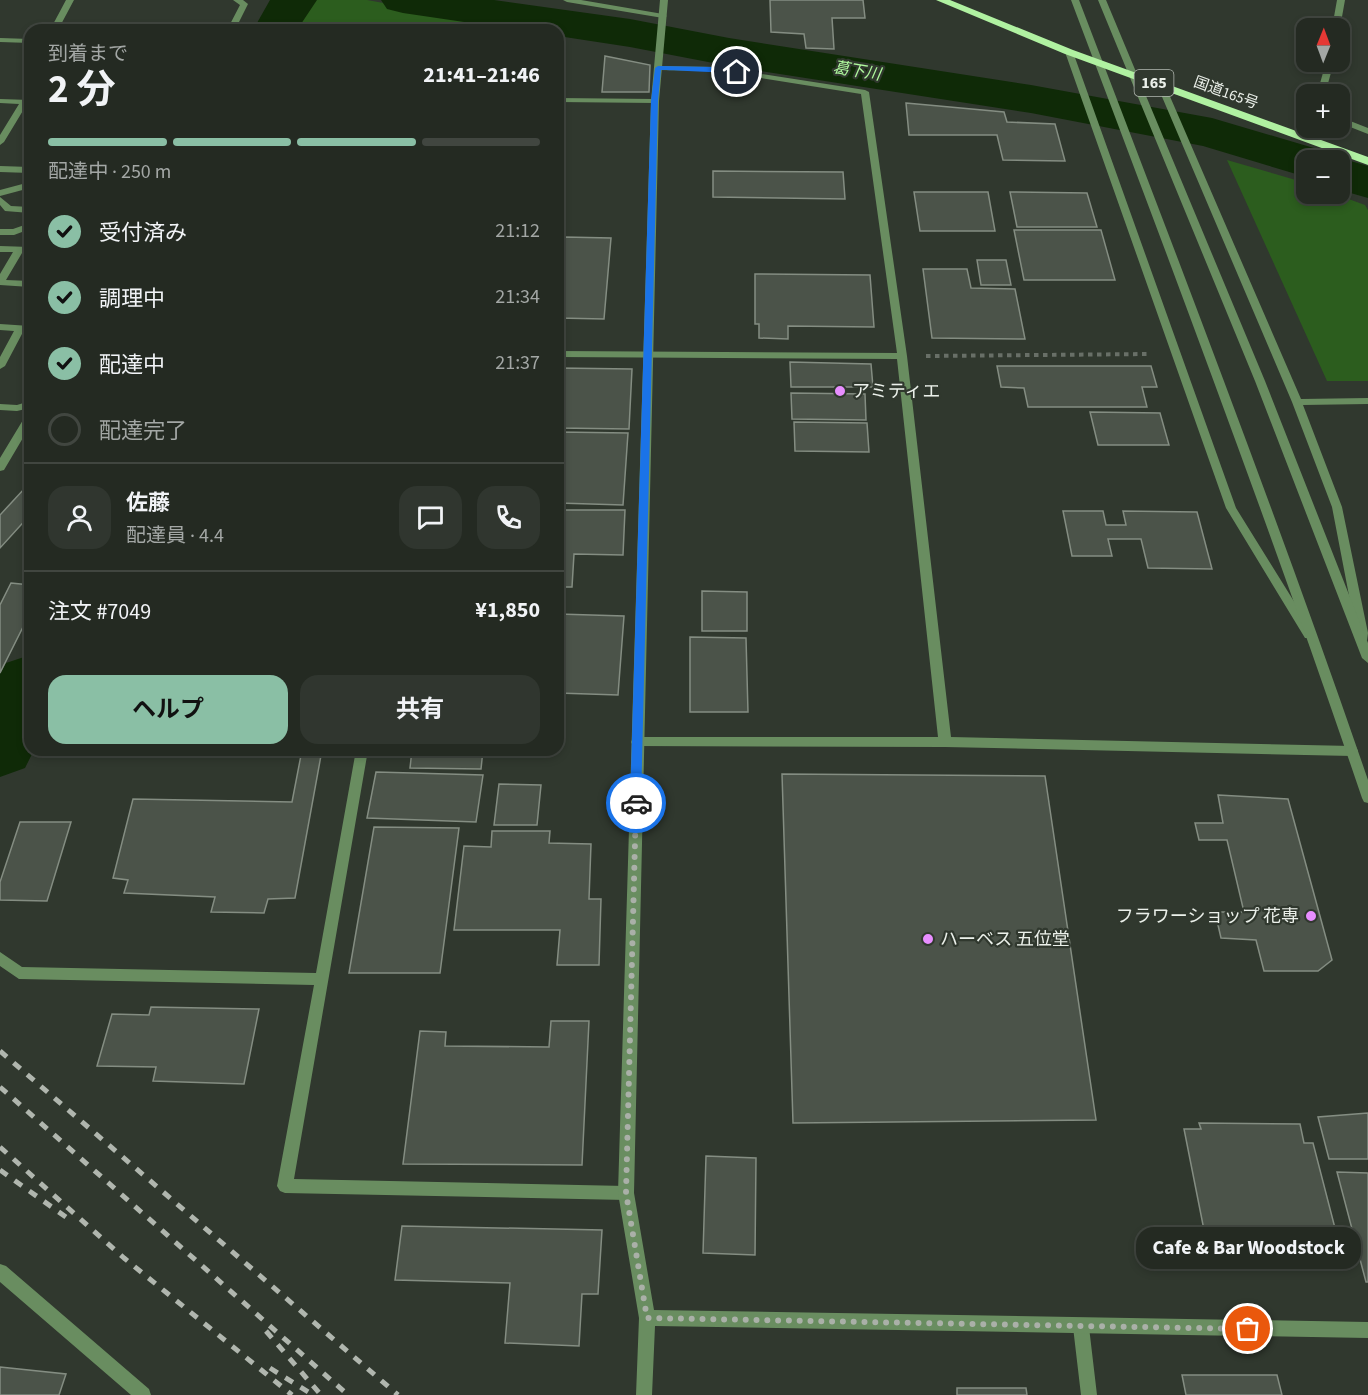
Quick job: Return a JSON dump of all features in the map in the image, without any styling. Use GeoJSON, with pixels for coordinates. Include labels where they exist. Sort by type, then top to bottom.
{"type":"FeatureCollection","features":[{"type":"Feature","properties":{"kind":"highway","name":"国道165号"},"geometry":{"type":"LineString","coordinates":[[941,0],[1161,86],[1368,160]]}},
{"type":"Feature","properties":{"kind":"street"},"geometry":{"type":"LineString","coordinates":[[57,24],[70,0]]}},
{"type":"Feature","properties":{"kind":"street"},"geometry":{"type":"LineString","coordinates":[[234,24],[244,4],[237,0]]}},
{"type":"Feature","properties":{"kind":"street"},"geometry":{"type":"LineString","coordinates":[[567,0],[663,16]]}},
{"type":"Feature","properties":{"kind":"street"},"geometry":{"type":"LineString","coordinates":[[644,1395],[647,1318],[626,1193],[655,101],[664,0]]}},
{"type":"Feature","properties":{"kind":"street"},"geometry":{"type":"LineString","coordinates":[[1075,0],[1219,381],[1316,646],[1368,798]]}},
{"type":"Feature","properties":{"kind":"street"},"geometry":{"type":"LineString","coordinates":[[1102,0],[1114,34],[1260,381],[1367,654]]}},
{"type":"Feature","properties":{"kind":"street"},"geometry":{"type":"LineString","coordinates":[[1338,18],[1341,0]]}},
{"type":"Feature","properties":{"kind":"street"},"geometry":{"type":"LineString","coordinates":[[0,40],[24,41]]}},
{"type":"Feature","properties":{"kind":"street"},"geometry":{"type":"LineString","coordinates":[[1069,51],[1231,508],[1316,646]]}},
{"type":"Feature","properties":{"kind":"street"},"geometry":{"type":"LineString","coordinates":[[658,68],[716,69],[865,92],[902,356],[945,742]]}},
{"type":"Feature","properties":{"kind":"street"},"geometry":{"type":"LineString","coordinates":[[1161,86],[1297,402],[1337,507],[1367,654]]}},
{"type":"Feature","properties":{"kind":"street"},"geometry":{"type":"LineString","coordinates":[[564,100],[655,101]]}},
{"type":"Feature","properties":{"kind":"street"},"geometry":{"type":"LineString","coordinates":[[0,101],[24,102]]}},
{"type":"Feature","properties":{"kind":"street"},"geometry":{"type":"LineString","coordinates":[[0,142],[4,128],[24,105]]}},
{"type":"Feature","properties":{"kind":"street"},"geometry":{"type":"LineString","coordinates":[[1350,124],[1368,131]]}},
{"type":"Feature","properties":{"kind":"street"},"geometry":{"type":"LineString","coordinates":[[0,169],[24,170]]}},
{"type":"Feature","properties":{"kind":"street"},"geometry":{"type":"LineString","coordinates":[[0,193],[24,187]]}},
{"type":"Feature","properties":{"kind":"street"},"geometry":{"type":"LineString","coordinates":[[0,200],[8,209],[24,210]]}},
{"type":"Feature","properties":{"kind":"street"},"geometry":{"type":"LineString","coordinates":[[0,232],[14,232],[24,228]]}},
{"type":"Feature","properties":{"kind":"street"},"geometry":{"type":"LineString","coordinates":[[0,249],[24,250]]}},
{"type":"Feature","properties":{"kind":"street"},"geometry":{"type":"LineString","coordinates":[[19,250],[0,282],[24,284]]}},
{"type":"Feature","properties":{"kind":"street"},"geometry":{"type":"LineString","coordinates":[[0,327],[24,328]]}},
{"type":"Feature","properties":{"kind":"street"},"geometry":{"type":"LineString","coordinates":[[0,366],[24,330]]}},
{"type":"Feature","properties":{"kind":"street"},"geometry":{"type":"LineString","coordinates":[[564,354],[902,356]]}},
{"type":"Feature","properties":{"kind":"street"},"geometry":{"type":"LineString","coordinates":[[1297,402],[1368,401]]}},
{"type":"Feature","properties":{"kind":"street"},"geometry":{"type":"LineString","coordinates":[[0,407],[17,408],[24,406]]}},
{"type":"Feature","properties":{"kind":"street"},"geometry":{"type":"LineString","coordinates":[[0,467],[24,427]]}},
{"type":"Feature","properties":{"kind":"street"},"geometry":{"type":"LineString","coordinates":[[637,742],[945,742],[1352,751]]}},
{"type":"Feature","properties":{"kind":"street"},"geometry":{"type":"LineString","coordinates":[[361,756],[285,1186],[626,1193]]}},
{"type":"Feature","properties":{"kind":"street"},"geometry":{"type":"LineString","coordinates":[[0,958],[19,973],[321,980]]}},
{"type":"Feature","properties":{"kind":"street"},"geometry":{"type":"LineString","coordinates":[[0,1272],[143,1395]]}},
{"type":"Feature","properties":{"kind":"street"},"geometry":{"type":"LineString","coordinates":[[647,1318],[1368,1330]]}},
{"type":"Feature","properties":{"kind":"street"},"geometry":{"type":"LineString","coordinates":[[1081,1327],[1089,1395]]}},
{"type":"Feature","properties":{"kind":"path"},"geometry":{"type":"LineString","coordinates":[[902,356],[1177,354]]}},
{"type":"Feature","properties":{"kind":"green space"},"geometry":{"type":"Polygon","coordinates":[[[304,0],[367,0],[499,24],[288,24],[298,4],[304,0]]]}},
{"type":"Feature","properties":{"kind":"green space"},"geometry":{"type":"Polygon","coordinates":[[[1227,160],[1296,180],[1296,204],[1350,204],[1350,200],[1365,205],[1368,210],[1368,381],[1327,381],[1227,160]]]}},
{"type":"Feature","properties":{"kind":"building"},"geometry":{"type":"Polygon","coordinates":[[[770,0],[863,0],[865,18],[832,18],[834,49],[806,48],[804,34],[771,32],[770,0]]]}},
{"type":"Feature","properties":{"kind":"building"},"geometry":{"type":"Polygon","coordinates":[[[605,56],[650,65],[649,92],[602,92],[605,56]]]}},
{"type":"Feature","properties":{"kind":"building"},"geometry":{"type":"Polygon","coordinates":[[[906,103],[1004,112],[1007,122],[1055,124],[1065,161],[1003,160],[997,135],[909,135],[906,103]]]}},
{"type":"Feature","properties":{"kind":"building"},"geometry":{"type":"Polygon","coordinates":[[[713,171],[843,172],[845,199],[713,197],[713,171]]]}},
{"type":"Feature","properties":{"kind":"building"},"geometry":{"type":"Polygon","coordinates":[[[914,192],[988,192],[995,231],[920,231],[914,192]]]}},
{"type":"Feature","properties":{"kind":"building"},"geometry":{"type":"Polygon","coordinates":[[[1010,192],[1087,193],[1097,227],[1017,227],[1010,192]]]}},
{"type":"Feature","properties":{"kind":"building"},"geometry":{"type":"Polygon","coordinates":[[[1014,230],[1101,230],[1115,280],[1024,280],[1014,230]]]}},
{"type":"Feature","properties":{"kind":"building"},"geometry":{"type":"Polygon","coordinates":[[[564,237],[611,238],[604,319],[564,318],[564,237]]]}},
{"type":"Feature","properties":{"kind":"building"},"geometry":{"type":"Polygon","coordinates":[[[977,260],[1006,260],[1011,285],[981,285],[977,260]]]}},
{"type":"Feature","properties":{"kind":"building"},"geometry":{"type":"Polygon","coordinates":[[[923,269],[967,269],[971,288],[1015,289],[1025,339],[932,338],[923,269]]]}},
{"type":"Feature","properties":{"kind":"building"},"geometry":{"type":"Polygon","coordinates":[[[755,274],[870,275],[874,327],[788,326],[788,339],[759,338],[759,324],[755,324],[755,274]]]}},
{"type":"Feature","properties":{"kind":"building"},"geometry":{"type":"Polygon","coordinates":[[[790,362],[871,364],[873,387],[791,387],[790,362]]]}},
{"type":"Feature","properties":{"kind":"building"},"geometry":{"type":"Polygon","coordinates":[[[997,366],[1151,366],[1157,387],[1142,387],[1147,407],[1028,407],[1024,388],[1001,387],[997,366]]]}},
{"type":"Feature","properties":{"kind":"building"},"geometry":{"type":"Polygon","coordinates":[[[564,368],[632,369],[629,429],[564,428],[564,368]]]}},
{"type":"Feature","properties":{"kind":"building"},"geometry":{"type":"Polygon","coordinates":[[[791,393],[865,394],[866,420],[792,419],[791,393]]]}},
{"type":"Feature","properties":{"kind":"building"},"geometry":{"type":"Polygon","coordinates":[[[1090,412],[1160,413],[1169,445],[1098,445],[1090,412]]]}},
{"type":"Feature","properties":{"kind":"building"},"geometry":{"type":"Polygon","coordinates":[[[794,422],[867,423],[869,452],[795,451],[794,422]]]}},
{"type":"Feature","properties":{"kind":"building"},"geometry":{"type":"Polygon","coordinates":[[[564,432],[628,433],[623,505],[564,503],[564,432]]]}},
{"type":"Feature","properties":{"kind":"building"},"geometry":{"type":"Polygon","coordinates":[[[24,489],[24,522],[0,548],[0,515],[24,489]]]}},
{"type":"Feature","properties":{"kind":"building"},"geometry":{"type":"Polygon","coordinates":[[[564,510],[625,510],[623,555],[574,554],[572,587],[564,587],[564,510]]]}},
{"type":"Feature","properties":{"kind":"building"},"geometry":{"type":"Polygon","coordinates":[[[1063,511],[1103,511],[1106,525],[1126,525],[1123,511],[1197,512],[1212,569],[1148,568],[1141,539],[1108,539],[1112,556],[1072,556],[1063,511]]]}},
{"type":"Feature","properties":{"kind":"building"},"geometry":{"type":"Polygon","coordinates":[[[11,583],[24,584],[24,625],[0,673],[0,605],[11,583]]]}},
{"type":"Feature","properties":{"kind":"building"},"geometry":{"type":"Polygon","coordinates":[[[702,591],[747,592],[747,631],[702,631],[702,591]]]}},
{"type":"Feature","properties":{"kind":"building"},"geometry":{"type":"Polygon","coordinates":[[[564,614],[624,616],[618,695],[564,693],[564,614]]]}},
{"type":"Feature","properties":{"kind":"building"},"geometry":{"type":"Polygon","coordinates":[[[690,637],[746,638],[748,712],[690,712],[690,637]]]}},
{"type":"Feature","properties":{"kind":"building"},"geometry":{"type":"Polygon","coordinates":[[[301,756],[321,756],[295,898],[268,899],[264,913],[211,912],[215,897],[124,893],[128,880],[113,878],[133,799],[292,802],[301,756]]]}},
{"type":"Feature","properties":{"kind":"building"},"geometry":{"type":"Polygon","coordinates":[[[411,756],[482,756],[481,769],[410,768],[411,756]]]}},
{"type":"Feature","properties":{"kind":"building"},"geometry":{"type":"Polygon","coordinates":[[[376,772],[483,775],[476,822],[367,818],[376,772]]]}},
{"type":"Feature","properties":{"kind":"building","name":"ハーベス 五位堂"},"geometry":{"type":"Polygon","coordinates":[[[782,774],[1045,776],[1096,1120],[793,1123],[782,774]]]}},
{"type":"Feature","properties":{"kind":"building"},"geometry":{"type":"Polygon","coordinates":[[[499,784],[541,785],[537,825],[494,825],[499,784]]]}},
{"type":"Feature","properties":{"kind":"building"},"geometry":{"type":"Polygon","coordinates":[[[1218,795],[1288,799],[1332,960],[1318,971],[1264,971],[1256,940],[1221,938],[1215,912],[1244,912],[1227,840],[1199,840],[1195,823],[1223,823],[1218,795]]]}},
{"type":"Feature","properties":{"kind":"building"},"geometry":{"type":"Polygon","coordinates":[[[20,822],[71,822],[47,901],[0,900],[0,882],[20,822]]]}},
{"type":"Feature","properties":{"kind":"building"},"geometry":{"type":"Polygon","coordinates":[[[374,827],[459,828],[440,973],[349,973],[374,827]]]}},
{"type":"Feature","properties":{"kind":"building"},"geometry":{"type":"Polygon","coordinates":[[[492,831],[550,831],[549,843],[591,844],[589,899],[601,899],[599,965],[557,965],[560,930],[454,930],[464,846],[491,847],[492,831]]]}},
{"type":"Feature","properties":{"kind":"building"},"geometry":{"type":"Polygon","coordinates":[[[151,1007],[259,1009],[244,1084],[153,1081],[156,1067],[97,1066],[112,1014],[149,1015],[151,1007]]]}},
{"type":"Feature","properties":{"kind":"building"},"geometry":{"type":"Polygon","coordinates":[[[551,1021],[589,1021],[582,1165],[403,1164],[420,1031],[446,1032],[445,1046],[549,1047],[551,1021]]]}},
{"type":"Feature","properties":{"kind":"building"},"geometry":{"type":"Polygon","coordinates":[[[1368,1113],[1368,1159],[1329,1159],[1318,1117],[1368,1113]]]}},
{"type":"Feature","properties":{"kind":"building"},"geometry":{"type":"Polygon","coordinates":[[[1199,1123],[1300,1124],[1304,1143],[1313,1143],[1336,1232],[1204,1230],[1184,1129],[1201,1129],[1199,1123]]]}},
{"type":"Feature","properties":{"kind":"building"},"geometry":{"type":"Polygon","coordinates":[[[706,1156],[756,1158],[755,1255],[703,1253],[706,1156]]]}},
{"type":"Feature","properties":{"kind":"building"},"geometry":{"type":"Polygon","coordinates":[[[1337,1172],[1368,1173],[1368,1282],[1366,1282],[1337,1172]]]}},
{"type":"Feature","properties":{"kind":"building"},"geometry":{"type":"Polygon","coordinates":[[[402,1226],[602,1230],[598,1294],[582,1294],[579,1346],[505,1343],[510,1283],[395,1280],[402,1226]]]}},
{"type":"Feature","properties":{"kind":"building"},"geometry":{"type":"Polygon","coordinates":[[[0,1367],[66,1374],[59,1395],[0,1395],[0,1367]]]}},
{"type":"Feature","properties":{"kind":"building"},"geometry":{"type":"Polygon","coordinates":[[[1182,1375],[1277,1375],[1282,1395],[1186,1395],[1182,1375]]]}},
{"type":"Feature","properties":{"kind":"building"},"geometry":{"type":"Polygon","coordinates":[[[957,1388],[1026,1388],[1027,1395],[957,1395],[957,1388]]]}},
{"type":"Feature","properties":{"kind":"waterway"},"geometry":{"type":"LineString","coordinates":[[278,24],[287,8],[295,0]]}},
{"type":"Feature","properties":{"kind":"waterway","name":"葛下川"},"geometry":{"type":"LineString","coordinates":[[403,0],[630,33],[729,52],[1031,99],[1212,133],[1296,159]]}},
{"type":"Feature","properties":{"kind":"waterway","name":"葛下川"},"geometry":{"type":"LineString","coordinates":[[1350,177],[1368,183]]}},
{"type":"Feature","properties":{"kind":"waterway"},"geometry":{"type":"LineString","coordinates":[[0,748],[24,694]]}},
{"type":"Feature","properties":{"kind":"railway"},"geometry":{"type":"LineString","coordinates":[[0,1051],[398,1395]]}},
{"type":"Feature","properties":{"kind":"railway"},"geometry":{"type":"LineString","coordinates":[[0,1087],[348,1395]]}},
{"type":"Feature","properties":{"kind":"railway"},"geometry":{"type":"LineString","coordinates":[[0,1147],[124,1258],[292,1395]]}},
{"type":"Feature","properties":{"kind":"railway"},"geometry":{"type":"LineString","coordinates":[[0,1170],[70,1220]]}},
{"type":"Feature","properties":{"kind":"railway"},"geometry":{"type":"LineString","coordinates":[[266,1331],[321,1395]]}},
{"type":"Feature","properties":{"kind":"railway"},"geometry":{"type":"LineString","coordinates":[[270,1368],[313,1395]]}},
{"type":"Feature","properties":{"kind":"way so far"},"geometry":{"type":"LineString","coordinates":[[636,803],[626,1193],[647,1318],[1248,1329]]}},
{"type":"Feature","properties":{"kind":"place","name":"アミティエ"},"geometry":{"type":"Point","coordinates":[840,391]}},
{"type":"Feature","properties":{"kind":"place","name":"フラワーショップ 花専"},"geometry":{"type":"Point","coordinates":[1311,916]}},
{"type":"Feature","properties":{"kind":"place","name":"ハーベス 五位堂"},"geometry":{"type":"Point","coordinates":[928,939]}},
{"type":"Feature","properties":{"kind":"place","name":"Cafe & Bar Woodstock"},"geometry":{"type":"Point","coordinates":[1248,1329]}},
{"type":"Feature","properties":{"kind":"route"},"geometry":{"type":"LineString","coordinates":[[636,803],[655,101],[658,68],[716,69],[737,72]]}}]}
